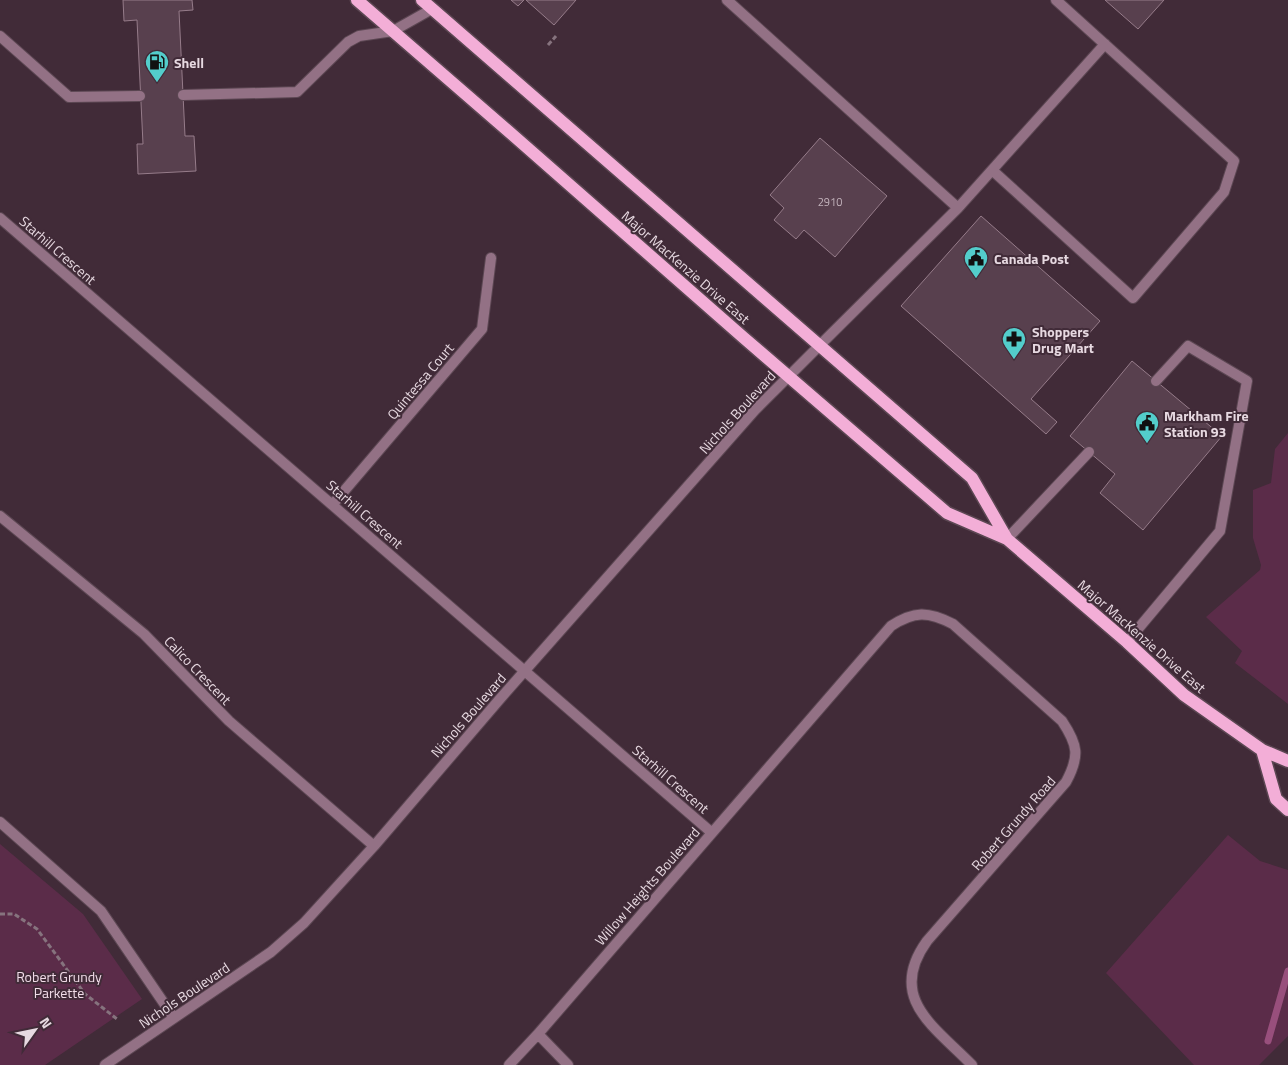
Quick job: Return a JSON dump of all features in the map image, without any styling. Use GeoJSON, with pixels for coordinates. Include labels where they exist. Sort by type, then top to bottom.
{"type":"FeatureCollection","features":[{"type":"Feature","properties":{"kind":"main road","name":"Major MacKenzie Drive East"},"geometry":{"type":"LineString","coordinates":[[357,0],[947,513],[1007,539],[1127,642],[1184,695],[1262,750],[1288,761]]}},
{"type":"Feature","properties":{"kind":"main road","name":"Major MacKenzie Drive East"},"geometry":{"type":"LineString","coordinates":[[422,0],[972,478],[1007,539]]}},
{"type":"Feature","properties":{"kind":"main road"},"geometry":{"type":"LineString","coordinates":[[1262,750],[1276,799],[1288,810]]}},
{"type":"Feature","properties":{"kind":"street"},"geometry":{"type":"LineString","coordinates":[[727,0],[958,208]]}},
{"type":"Feature","properties":{"kind":"street"},"geometry":{"type":"LineString","coordinates":[[992,170],[1133,298],[1224,192],[1234,161],[1056,0]]}},
{"type":"Feature","properties":{"kind":"street"},"geometry":{"type":"LineString","coordinates":[[183,95],[297,92],[348,42],[359,36],[393,31],[432,9]]}},
{"type":"Feature","properties":{"kind":"street"},"geometry":{"type":"LineString","coordinates":[[0,36],[69,97],[140,96]]}},
{"type":"Feature","properties":{"kind":"street","name":"Nichols Boulevard"},"geometry":{"type":"LineString","coordinates":[[105,1065],[255,964],[304,923],[374,846],[524,672],[755,410],[958,208],[1105,44]]}},
{"type":"Feature","properties":{"kind":"street","name":"Starhill Crescent"},"geometry":{"type":"LineString","coordinates":[[0,218],[333,504],[524,672],[712,832]]}},
{"type":"Feature","properties":{"kind":"street","name":"Quintessa Court"},"geometry":{"type":"LineString","coordinates":[[333,504],[482,329],[491,258]]}},
{"type":"Feature","properties":{"kind":"street"},"geometry":{"type":"LineString","coordinates":[[1127,642],[1220,532],[1247,381],[1188,346],[1156,381]]}},
{"type":"Feature","properties":{"kind":"street"},"geometry":{"type":"LineString","coordinates":[[1007,539],[1089,452]]}},
{"type":"Feature","properties":{"kind":"street","name":"Calico Crescent"},"geometry":{"type":"LineString","coordinates":[[0,516],[144,634],[229,721],[374,846]]}},
{"type":"Feature","properties":{"kind":"street","name":"Willow Heights Boulevard"},"geometry":{"type":"LineString","coordinates":[[509,1065],[538,1034],[891,626],[904,617],[919,614],[938,616]]}},
{"type":"Feature","properties":{"kind":"street","name":"Robert Grundy Road"},"geometry":{"type":"LineString","coordinates":[[938,616],[953,624],[1062,721],[1072,736],[1077,752],[1074,769],[1066,782],[917,956],[912,974],[912,994],[919,1011],[972,1065]]}},
{"type":"Feature","properties":{"kind":"street"},"geometry":{"type":"LineString","coordinates":[[0,822],[101,910],[174,1018]]}},
{"type":"Feature","properties":{"kind":"street"},"geometry":{"type":"LineString","coordinates":[[538,1034],[568,1065]]}},
{"type":"Feature","properties":{"kind":"path"},"geometry":{"type":"LineString","coordinates":[[548,45],[556,36]]}},
{"type":"Feature","properties":{"kind":"path"},"geometry":{"type":"LineString","coordinates":[[0,914],[14,914],[37,929],[85,994],[117,1019]]}},
{"type":"Feature","properties":{"kind":"green space"},"geometry":{"type":"Polygon","coordinates":[[[1288,433],[1288,704],[1235,663],[1242,651],[1206,617],[1260,570],[1261,565],[1253,538],[1253,490],[1271,483],[1275,449],[1288,433]]]}},
{"type":"Feature","properties":{"kind":"green space"},"geometry":{"type":"Polygon","coordinates":[[[1228,835],[1260,861],[1288,870],[1288,1036],[1259,1065],[1194,1065],[1106,973],[1228,835]]]}},
{"type":"Feature","properties":{"kind":"green space","name":"Robert Grundy Parkette"},"geometry":{"type":"Polygon","coordinates":[[[0,844],[83,914],[142,999],[45,1065],[0,1065],[0,844]]]}},
{"type":"Feature","properties":{"kind":"building"},"geometry":{"type":"Polygon","coordinates":[[[123,0],[192,0],[193,10],[179,11],[185,136],[194,136],[196,171],[138,174],[137,144],[143,144],[137,20],[124,21],[123,0]]]}},
{"type":"Feature","properties":{"kind":"building"},"geometry":{"type":"Polygon","coordinates":[[[511,0],[524,0],[518,6],[511,0]]]}},
{"type":"Feature","properties":{"kind":"building"},"geometry":{"type":"Polygon","coordinates":[[[526,0],[576,0],[554,25],[526,0]]]}},
{"type":"Feature","properties":{"kind":"building"},"geometry":{"type":"Polygon","coordinates":[[[1105,0],[1164,0],[1138,29],[1105,0]]]}},
{"type":"Feature","properties":{"kind":"building"},"geometry":{"type":"Polygon","coordinates":[[[820,138],[887,196],[835,257],[804,230],[796,239],[774,220],[784,208],[770,195],[820,138]]]}},
{"type":"Feature","properties":{"kind":"building","name":"Shoppers Drug Mart"},"geometry":{"type":"Polygon","coordinates":[[[981,216],[1100,321],[1031,399],[1057,422],[1046,434],[901,306],[981,216]]]}},
{"type":"Feature","properties":{"kind":"building","name":"Markham Fire Station 93"},"geometry":{"type":"Polygon","coordinates":[[[1132,361],[1222,436],[1143,530],[1100,493],[1115,474],[1070,436],[1132,361]]]}},
{"type":"Feature","properties":{"kind":"waterway"},"geometry":{"type":"LineString","coordinates":[[1268,1041],[1288,971]]}},
{"type":"Feature","properties":{"kind":"place","name":"Shell"},"geometry":{"type":"Point","coordinates":[157,83]}},
{"type":"Feature","properties":{"kind":"place","name":"Canada Post"},"geometry":{"type":"Point","coordinates":[976,279]}},
{"type":"Feature","properties":{"kind":"place","name":"Shoppers Drug Mart"},"geometry":{"type":"Point","coordinates":[1014,360]}},
{"type":"Feature","properties":{"kind":"place","name":"Markham Fire Station 93"},"geometry":{"type":"Point","coordinates":[1147,444]}}]}
